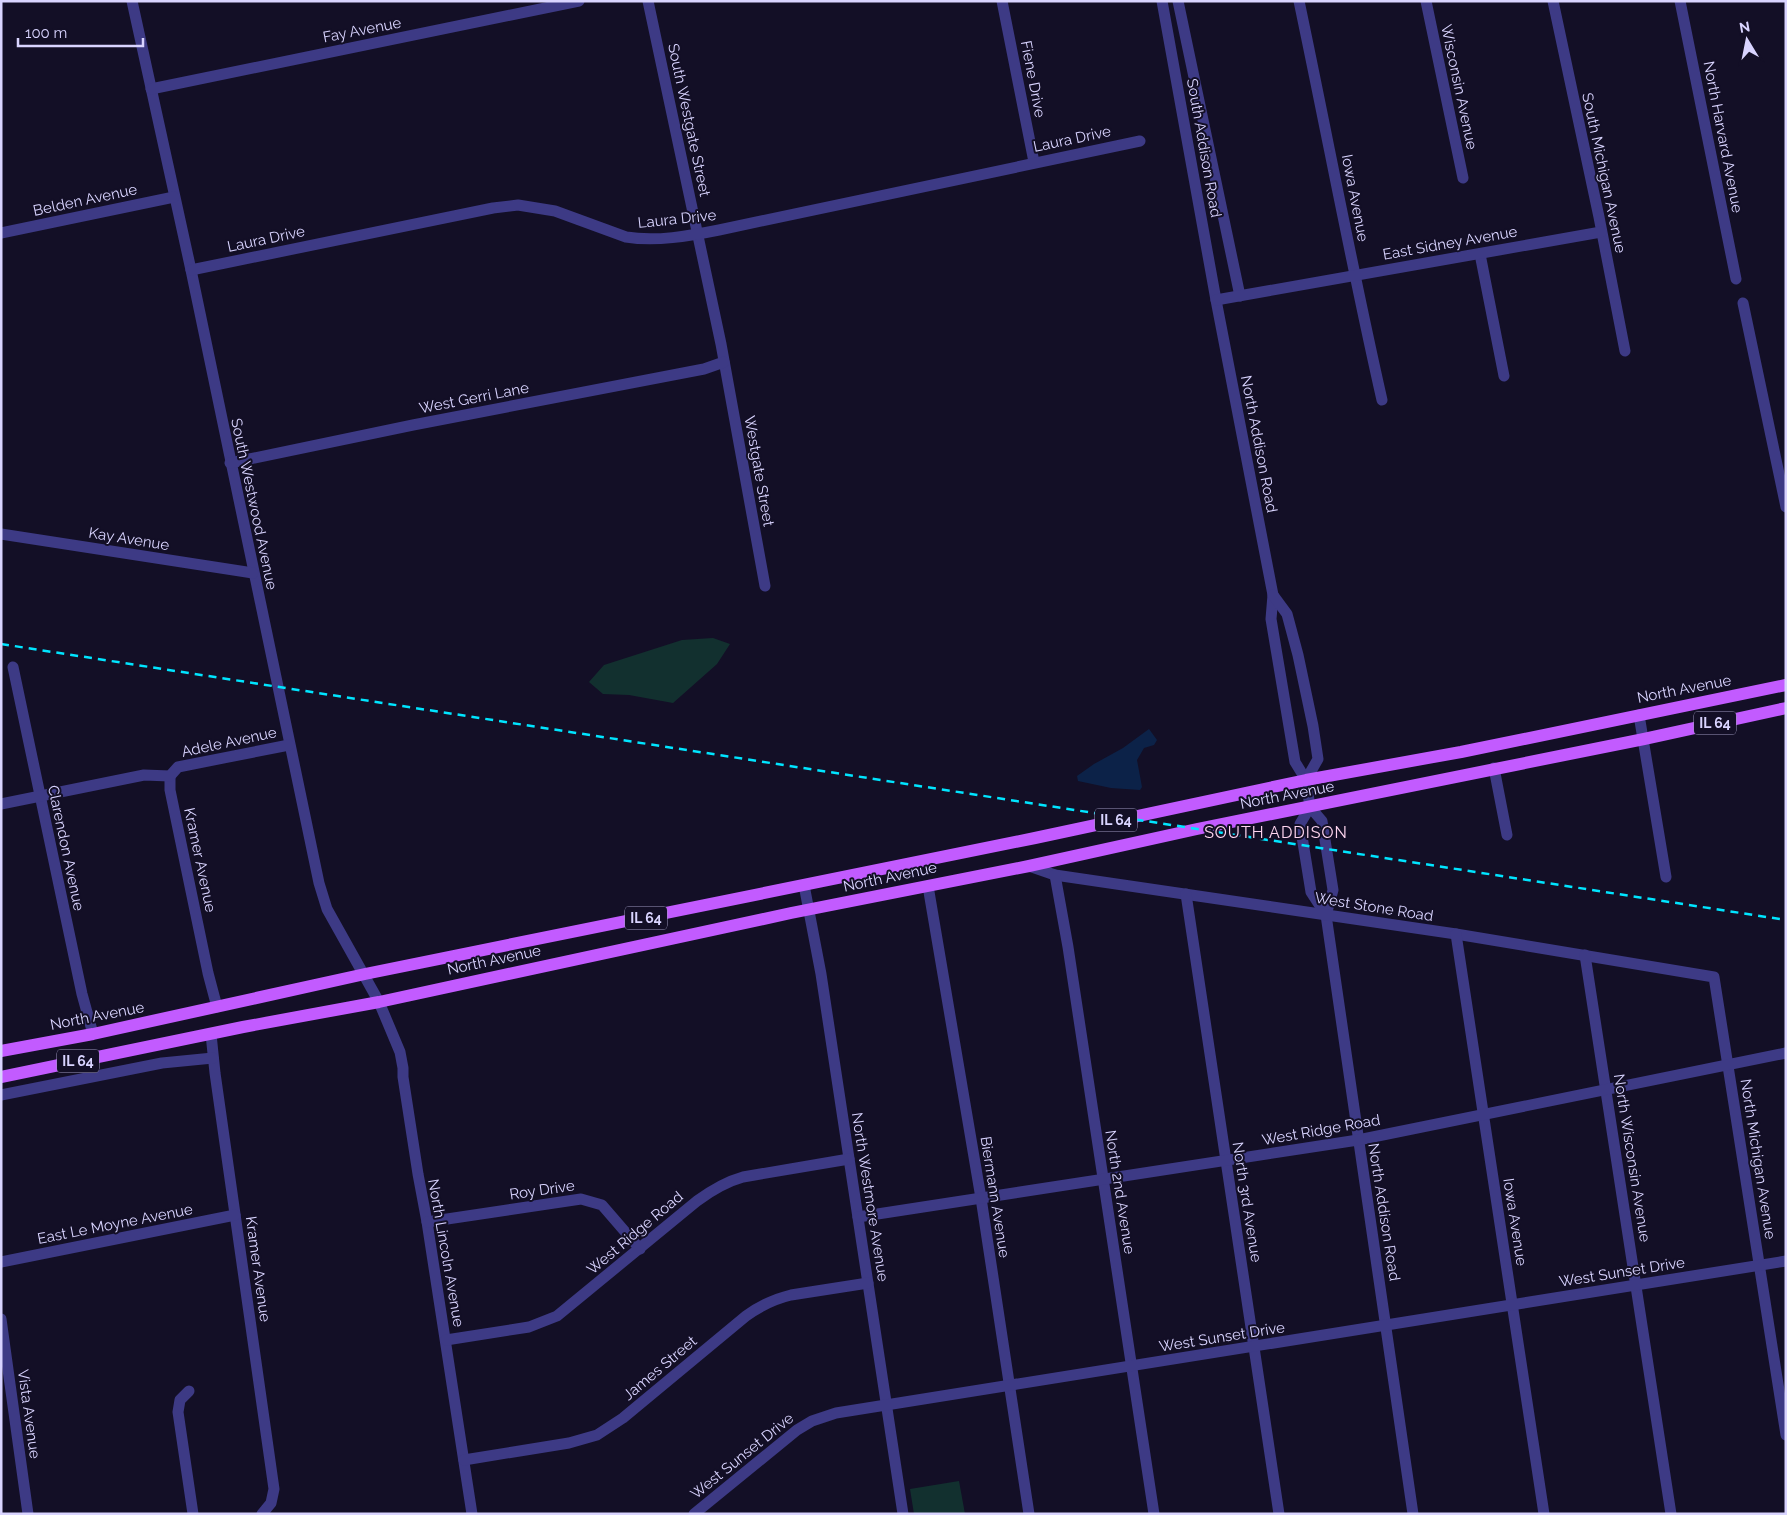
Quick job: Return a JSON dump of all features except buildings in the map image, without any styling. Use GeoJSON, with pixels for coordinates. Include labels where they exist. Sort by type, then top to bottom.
{"type":"FeatureCollection","features":[{"type":"Feature","properties":{"kind":"main road","name":"North Avenue"},"geometry":{"type":"LineString","coordinates":[[1,1051],[93,1034],[365,974],[1306,780],[1461,752],[1786,686]]}},
{"type":"Feature","properties":{"kind":"main road","name":"North Avenue"},"geometry":{"type":"LineString","coordinates":[[1,1077],[379,1002],[808,910],[1029,866],[1197,829],[1310,808],[1786,708]]}},
{"type":"Feature","properties":{"kind":"street","name":"South Westwood Avenue"},"geometry":{"type":"LineString","coordinates":[[132,1],[191,270],[318,877],[326,909],[365,974],[379,1002]]}},
{"type":"Feature","properties":{"kind":"street","name":"Fay Avenue"},"geometry":{"type":"LineString","coordinates":[[151,88],[579,1]]}},
{"type":"Feature","properties":{"kind":"street","name":"South Westgate Street"},"geometry":{"type":"LineString","coordinates":[[648,1],[724,362]]}},
{"type":"Feature","properties":{"kind":"street","name":"Fiene Drive"},"geometry":{"type":"LineString","coordinates":[[1002,1],[1034,162]]}},
{"type":"Feature","properties":{"kind":"street","name":"South Addison Road"},"geometry":{"type":"LineString","coordinates":[[1162,1],[1216,300]]}},
{"type":"Feature","properties":{"kind":"street","name":"South Addison Road"},"geometry":{"type":"LineString","coordinates":[[1178,1],[1240,296]]}},
{"type":"Feature","properties":{"kind":"street","name":"Iowa Avenue"},"geometry":{"type":"LineString","coordinates":[[1299,1],[1354,274],[1382,400]]}},
{"type":"Feature","properties":{"kind":"street","name":"Wisconsin Avenue"},"geometry":{"type":"LineString","coordinates":[[1426,1],[1463,178]]}},
{"type":"Feature","properties":{"kind":"street","name":"South Michigan Avenue"},"geometry":{"type":"LineString","coordinates":[[1553,1],[1600,217],[1601,232],[1625,351]]}},
{"type":"Feature","properties":{"kind":"street","name":"North Harvard Avenue"},"geometry":{"type":"LineString","coordinates":[[1680,1],[1736,279]]}},
{"type":"Feature","properties":{"kind":"street","name":"Laura Drive"},"geometry":{"type":"LineString","coordinates":[[191,270],[493,208],[518,205],[555,211],[631,238],[677,237],[1140,141]]}},
{"type":"Feature","properties":{"kind":"street","name":"Belden Avenue"},"geometry":{"type":"LineString","coordinates":[[1,233],[174,197]]}},
{"type":"Feature","properties":{"kind":"street","name":"East Sidney Avenue"},"geometry":{"type":"LineString","coordinates":[[1216,300],[1354,274],[1601,232]]}},
{"type":"Feature","properties":{"kind":"street"},"geometry":{"type":"LineString","coordinates":[[1480,254],[1504,376]]}},
{"type":"Feature","properties":{"kind":"street","name":"North Addison Road"},"geometry":{"type":"LineString","coordinates":[[1216,300],[1273,594],[1271,619],[1295,762],[1306,780],[1310,808],[1322,821],[1327,849],[1333,890],[1326,915],[1413,1514]]}},
{"type":"Feature","properties":{"kind":"street"},"geometry":{"type":"LineString","coordinates":[[1743,303],[1786,507]]}},
{"type":"Feature","properties":{"kind":"street","name":"West Gerri Lane"},"geometry":{"type":"LineString","coordinates":[[230,463],[413,425],[704,369],[724,362]]}},
{"type":"Feature","properties":{"kind":"street","name":"Westgate Street"},"geometry":{"type":"LineString","coordinates":[[724,362],[765,586]]}},
{"type":"Feature","properties":{"kind":"street","name":"Kay Avenue"},"geometry":{"type":"LineString","coordinates":[[1,534],[253,573]]}},
{"type":"Feature","properties":{"kind":"street","name":"North Addison Road"},"geometry":{"type":"LineString","coordinates":[[1273,594],[1286,614],[1298,655],[1313,726],[1318,759],[1306,780]]}},
{"type":"Feature","properties":{"kind":"street","name":"Clarendon Avenue"},"geometry":{"type":"LineString","coordinates":[[13,667],[82,994],[93,1034]]}},
{"type":"Feature","properties":{"kind":"street"},"geometry":{"type":"LineString","coordinates":[[1638,715],[1644,739],[1666,876]]}},
{"type":"Feature","properties":{"kind":"street","name":"Adele Avenue"},"geometry":{"type":"LineString","coordinates":[[1,804],[144,775],[170,776],[178,767],[290,745]]}},
{"type":"Feature","properties":{"kind":"street"},"geometry":{"type":"LineString","coordinates":[[1494,768],[1507,835]]}},
{"type":"Feature","properties":{"kind":"street","name":"Kramer Avenue"},"geometry":{"type":"LineString","coordinates":[[170,776],[170,790],[208,973],[217,1007]]}},
{"type":"Feature","properties":{"kind":"street","name":"North Addison Road"},"geometry":{"type":"LineString","coordinates":[[1310,808],[1300,824],[1311,892],[1326,915]]}},
{"type":"Feature","properties":{"kind":"street","name":"West Stone Road"},"geometry":{"type":"LineString","coordinates":[[1029,866],[1055,875],[1456,934],[1714,976]]}},
{"type":"Feature","properties":{"kind":"street","name":"North 2nd Avenue"},"geometry":{"type":"LineString","coordinates":[[1055,875],[1068,947],[1154,1514]]}},
{"type":"Feature","properties":{"kind":"street","name":"North Westmore Avenue"},"geometry":{"type":"LineString","coordinates":[[804,885],[821,974],[903,1514]]}},
{"type":"Feature","properties":{"kind":"street","name":"Biermann Avenue"},"geometry":{"type":"LineString","coordinates":[[928,886],[981,1198],[1029,1514]]}},
{"type":"Feature","properties":{"kind":"street","name":"North 3rd Avenue"},"geometry":{"type":"LineString","coordinates":[[1186,894],[1279,1514]]}},
{"type":"Feature","properties":{"kind":"street","name":"Iowa Avenue"},"geometry":{"type":"LineString","coordinates":[[1456,934],[1544,1514]]}},
{"type":"Feature","properties":{"kind":"street","name":"North Wisconsin Avenue"},"geometry":{"type":"LineString","coordinates":[[1585,955],[1671,1514]]}},
{"type":"Feature","properties":{"kind":"street","name":"North Michigan Avenue"},"geometry":{"type":"LineString","coordinates":[[1714,976],[1786,1435]]}},
{"type":"Feature","properties":{"kind":"street","name":"North Lincoln Avenue"},"geometry":{"type":"LineString","coordinates":[[379,1002],[400,1052],[402,1063],[472,1514]]}},
{"type":"Feature","properties":{"kind":"street","name":"Kramer Avenue"},"geometry":{"type":"LineString","coordinates":[[211,1034],[274,1488],[273,1498],[266,1511]]}},
{"type":"Feature","properties":{"kind":"street","name":"West Ridge Road"},"geometry":{"type":"LineString","coordinates":[[858,1217],[1358,1140],[1786,1053]]}},
{"type":"Feature","properties":{"kind":"street"},"geometry":{"type":"LineString","coordinates":[[1,1095],[162,1062],[213,1058]]}},
{"type":"Feature","properties":{"kind":"street","name":"West Ridge Road"},"geometry":{"type":"LineString","coordinates":[[446,1340],[529,1327],[550,1320],[568,1309],[697,1201],[728,1181],[849,1159]]}},
{"type":"Feature","properties":{"kind":"street","name":"Roy Drive"},"geometry":{"type":"LineString","coordinates":[[428,1222],[581,1199],[602,1205],[640,1249]]}},
{"type":"Feature","properties":{"kind":"street","name":"East Le Moyne Avenue"},"geometry":{"type":"LineString","coordinates":[[1,1262],[235,1215]]}},
{"type":"Feature","properties":{"kind":"street","name":"West Sunset Drive"},"geometry":{"type":"LineString","coordinates":[[694,1514],[806,1424],[836,1413],[1786,1261]]}},
{"type":"Feature","properties":{"kind":"street","name":"James Street"},"geometry":{"type":"LineString","coordinates":[[464,1460],[568,1444],[598,1435],[623,1418],[760,1306],[791,1295],[868,1283]]}},
{"type":"Feature","properties":{"kind":"street","name":"Vista Avenue"},"geometry":{"type":"LineString","coordinates":[[1,1319],[28,1514]]}},
{"type":"Feature","properties":{"kind":"street"},"geometry":{"type":"LineString","coordinates":[[189,1390],[180,1400],[178,1412],[193,1514]]}},
{"type":"Feature","properties":{"kind":"green space"},"geometry":{"type":"Polygon","coordinates":[[[713,638],[730,644],[717,664],[673,703],[629,695],[603,694],[589,682],[604,665],[682,640],[713,638]]]}},
{"type":"Feature","properties":{"kind":"green space"},"geometry":{"type":"Polygon","coordinates":[[[959,1481],[965,1514],[914,1514],[910,1489],[959,1481]]]}},
{"type":"Feature","properties":{"kind":"water"},"geometry":{"type":"Polygon","coordinates":[[[1149,729],[1157,740],[1154,745],[1144,748],[1137,760],[1142,787],[1140,790],[1111,788],[1078,781],[1077,776],[1123,748],[1149,729]]]}},
{"type":"Feature","properties":{"kind":"railway"},"geometry":{"type":"LineString","coordinates":[[1,644],[1786,920]]}},
{"type":"Feature","properties":{"kind":"district","name":"SOUTH ADDISON"},"geometry":{"type":"Point","coordinates":[1276,832]}}]}
